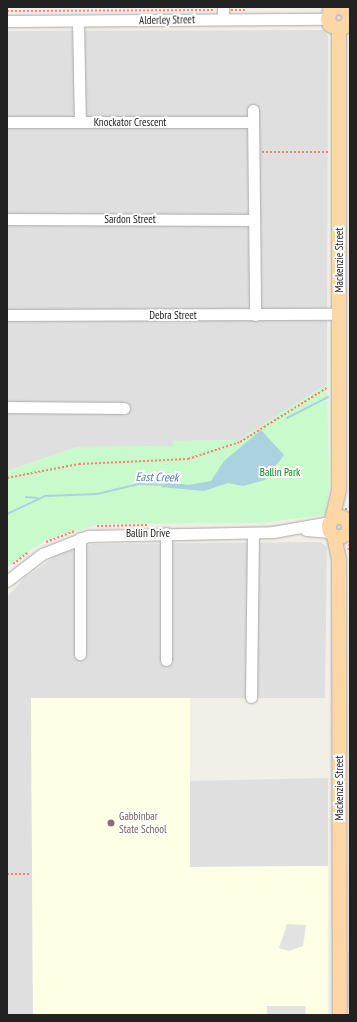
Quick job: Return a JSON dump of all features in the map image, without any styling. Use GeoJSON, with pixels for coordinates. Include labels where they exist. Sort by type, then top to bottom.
{"type":"FeatureCollection","features":[{"type":"Feature","properties":{"kind":"main road"},"geometry":{"type":"LineString","coordinates":[[339,7],[348,11],[350,19],[339,29],[332,27],[328,19],[330,11],[339,7]]}},
{"type":"Feature","properties":{"kind":"main road","name":"Mackenzie Street"},"geometry":{"type":"LineString","coordinates":[[339,29],[339,490],[341,527],[339,560],[340,1015]]}},
{"type":"Feature","properties":{"kind":"street","name":"Alderley Street"},"geometry":{"type":"LineString","coordinates":[[7,21],[78,21],[223,12],[328,19]]}},
{"type":"Feature","properties":{"kind":"street"},"geometry":{"type":"LineString","coordinates":[[78,21],[80,122]]}},
{"type":"Feature","properties":{"kind":"street"},"geometry":{"type":"LineString","coordinates":[[253,110],[255,314]]}},
{"type":"Feature","properties":{"kind":"street","name":"Knockator Crescent"},"geometry":{"type":"LineString","coordinates":[[7,122],[253,122]]}},
{"type":"Feature","properties":{"kind":"street","name":"Sardon Street"},"geometry":{"type":"LineString","coordinates":[[7,219],[254,220]]}},
{"type":"Feature","properties":{"kind":"street","name":"Debra Street"},"geometry":{"type":"LineString","coordinates":[[7,315],[339,314]]}},
{"type":"Feature","properties":{"kind":"street"},"geometry":{"type":"LineString","coordinates":[[7,407],[124,408]]}},
{"type":"Feature","properties":{"kind":"street","name":"Ballin Drive"},"geometry":{"type":"LineString","coordinates":[[7,581],[42,554],[80,538],[114,533],[253,533],[341,527]]}},
{"type":"Feature","properties":{"kind":"street"},"geometry":{"type":"LineString","coordinates":[[166,533],[166,660]]}},
{"type":"Feature","properties":{"kind":"street"},"geometry":{"type":"LineString","coordinates":[[251,697],[253,533]]}},
{"type":"Feature","properties":{"kind":"street"},"geometry":{"type":"LineString","coordinates":[[80,538],[80,654]]}},
{"type":"Feature","properties":{"kind":"path"},"geometry":{"type":"LineString","coordinates":[[7,10],[223,12],[253,10]]}},
{"type":"Feature","properties":{"kind":"path"},"geometry":{"type":"LineString","coordinates":[[254,152],[339,152]]}},
{"type":"Feature","properties":{"kind":"path"},"geometry":{"type":"LineString","coordinates":[[7,478],[79,464],[188,459],[240,442],[332,386]]}},
{"type":"Feature","properties":{"kind":"path"},"geometry":{"type":"LineString","coordinates":[[7,874],[29,874]]}},
{"type":"Feature","properties":{"kind":"shaded area"},"geometry":{"type":"Polygon","coordinates":[[[323,30],[328,36],[327,384],[239,440],[173,441],[173,446],[77,447],[7,471],[7,31],[323,30]]]}},
{"type":"Feature","properties":{"kind":"shaded area"},"geometry":{"type":"Polygon","coordinates":[[[321,542],[327,547],[325,698],[31,698],[33,1015],[7,1015],[7,597],[23,579],[60,553],[93,544],[321,542]]]}},
{"type":"Feature","properties":{"kind":"shaded area","name":"Gabbinbar State School"},"geometry":{"type":"Polygon","coordinates":[[[31,698],[190,698],[190,867],[328,866],[328,1015],[33,1015],[31,698]]]}},
{"type":"Feature","properties":{"kind":"shaded area"},"geometry":{"type":"Polygon","coordinates":[[[328,778],[328,866],[190,867],[190,781],[328,778]]]}},
{"type":"Feature","properties":{"kind":"shaded area"},"geometry":{"type":"Polygon","coordinates":[[[287,924],[306,925],[303,946],[289,951],[279,948],[287,924]]]}},
{"type":"Feature","properties":{"kind":"shaded area"},"geometry":{"type":"Polygon","coordinates":[[[344,948],[350,953],[350,1010],[344,1005],[344,948]]]}},
{"type":"Feature","properties":{"kind":"shaded area"},"geometry":{"type":"Polygon","coordinates":[[[267,1006],[306,1006],[305,1015],[267,1015],[267,1006]]]}},
{"type":"Feature","properties":{"kind":"green space","name":"Ballin Park"},"geometry":{"type":"Polygon","coordinates":[[[327,384],[329,489],[325,515],[261,523],[100,524],[48,539],[7,567],[7,471],[77,447],[173,446],[173,441],[239,440],[327,384]]]}},
{"type":"Feature","properties":{"kind":"water"},"geometry":{"type":"Polygon","coordinates":[[[261,430],[284,455],[265,480],[243,486],[228,483],[204,491],[161,487],[169,482],[188,485],[211,481],[224,461],[261,430]]]}},
{"type":"Feature","properties":{"kind":"waterway","name":"East Creek"},"geometry":{"type":"LineString","coordinates":[[287,418],[328,397]]}},
{"type":"Feature","properties":{"kind":"waterway","name":"East Creek"},"geometry":{"type":"LineString","coordinates":[[7,514],[45,496],[97,494],[139,484],[170,485]]}},
{"type":"Feature","properties":{"kind":"waterway","name":"East Creek"},"geometry":{"type":"LineString","coordinates":[[26,497],[37,498]]}},
{"type":"Feature","properties":{"kind":"place","name":"Gabbinbar State School"},"geometry":{"type":"Point","coordinates":[111,823]}}]}
